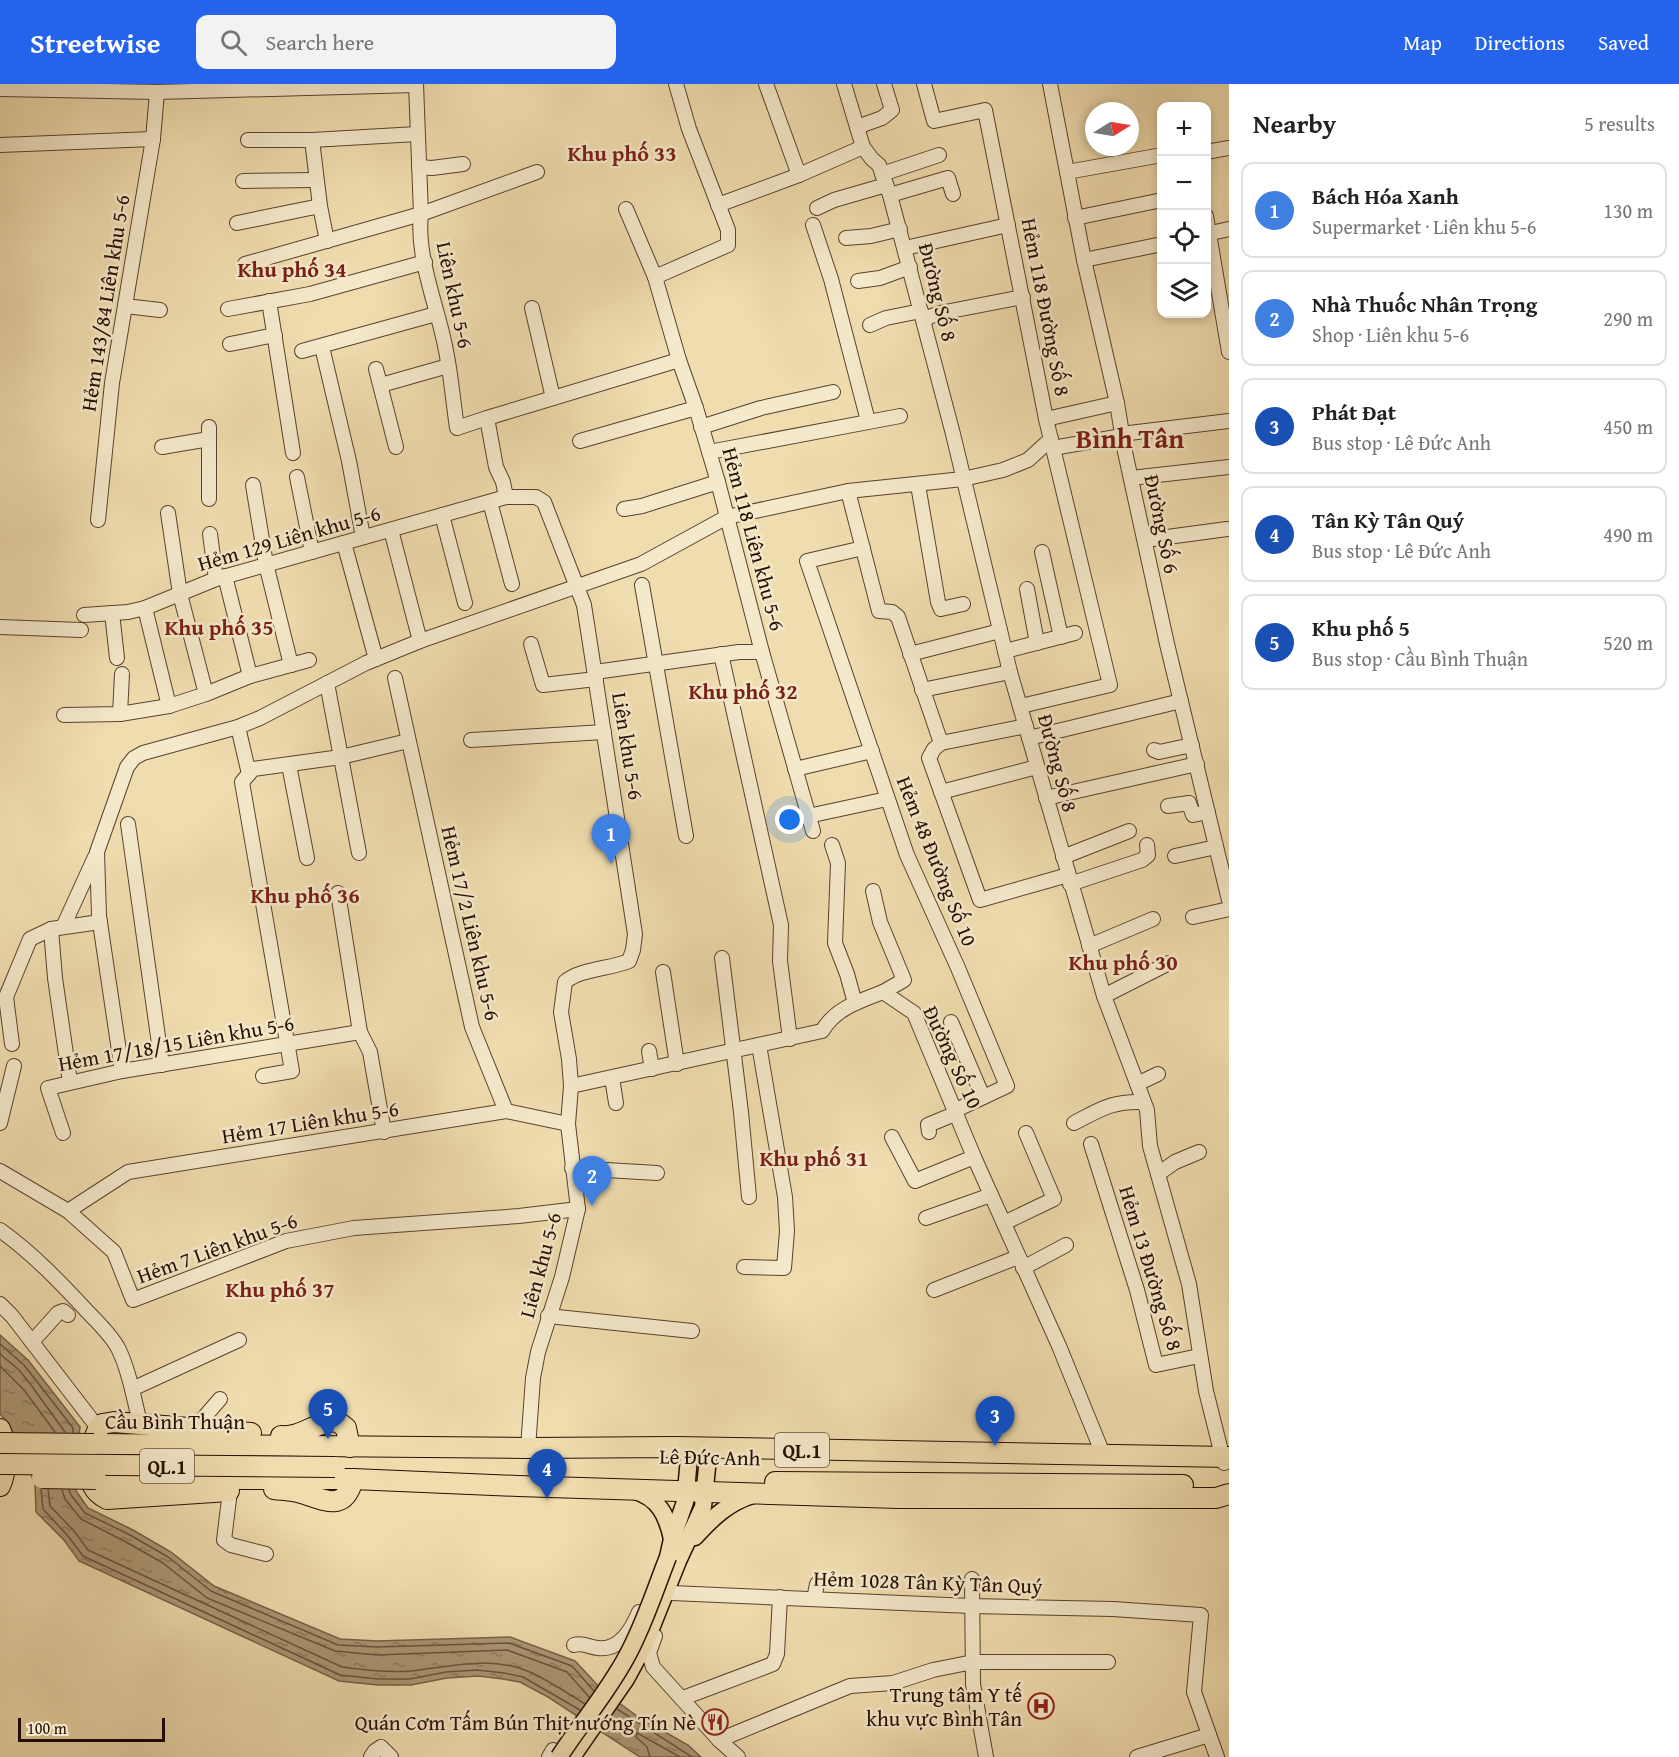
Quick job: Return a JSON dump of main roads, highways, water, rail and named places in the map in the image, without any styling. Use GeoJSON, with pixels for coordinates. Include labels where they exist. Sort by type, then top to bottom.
{"type":"FeatureCollection","features":[{"type":"Feature","properties":{"kind":"highway"},"geometry":{"type":"LineString","coordinates":[[339,1456],[346,1428],[337,1421],[324,1422],[300,1434],[286,1436],[140,1423],[107,1423],[98,1428],[92,1441],[91,1477],[94,1488],[102,1497],[118,1500],[230,1491],[283,1490],[336,1502],[346,1494],[353,1479]]}},
{"type":"Feature","properties":{"kind":"highway"},"geometry":{"type":"LineString","coordinates":[[0,1429],[3,1437],[5,1468],[0,1486]]}},
{"type":"Feature","properties":{"kind":"highway","name":"Cầu Bình Thuận"},"geometry":{"type":"LineString","coordinates":[[0,1443],[339,1456]]}},
{"type":"Feature","properties":{"kind":"highway","name":"Lê Đức Anh"},"geometry":{"type":"LineString","coordinates":[[339,1456],[528,1453],[656,1447],[1103,1454],[1226,1461]]}},
{"type":"Feature","properties":{"kind":"highway","name":"Cầu Bình Thuận"},"geometry":{"type":"LineString","coordinates":[[0,1451],[339,1456]]}},
{"type":"Feature","properties":{"kind":"highway","name":"Lê Đức Anh"},"geometry":{"type":"LineString","coordinates":[[528,1453],[698,1458],[1226,1461]]}},
{"type":"Feature","properties":{"kind":"highway","name":"Lê Đức Anh"},"geometry":{"type":"LineString","coordinates":[[339,1456],[622,1484]]}},
{"type":"Feature","properties":{"kind":"highway","name":"QL.1"},"geometry":{"type":"LineString","coordinates":[[0,1464],[339,1456]]}},
{"type":"Feature","properties":{"kind":"highway","name":"QL.1"},"geometry":{"type":"LineString","coordinates":[[0,1477],[353,1479]]}},
{"type":"Feature","properties":{"kind":"highway","name":"Lê Đức Anh"},"geometry":{"type":"LineString","coordinates":[[353,1479],[931,1490]]}},
{"type":"Feature","properties":{"kind":"highway","name":"Lê Đức Anh"},"geometry":{"type":"LineString","coordinates":[[697,1487],[754,1494],[1165,1484],[1224,1493]]}},
{"type":"Feature","properties":{"kind":"main road"},"geometry":{"type":"LineString","coordinates":[[561,1757],[626,1658],[676,1551],[703,1507],[697,1487],[698,1458]]}},
{"type":"Feature","properties":{"kind":"main road"},"geometry":{"type":"LineString","coordinates":[[622,1484],[654,1500],[667,1520],[676,1551]]}},
{"type":"Feature","properties":{"kind":"main road"},"geometry":{"type":"LineString","coordinates":[[572,1757],[616,1695],[636,1662],[676,1551],[730,1504],[754,1494]]}},
{"type":"Feature","properties":{"kind":"water"},"geometry":{"type":"Polygon","coordinates":[[[0,1335],[28,1360],[80,1427],[74,1477],[76,1491],[88,1508],[171,1552],[214,1586],[340,1639],[377,1641],[510,1637],[575,1661],[604,1692],[637,1716],[688,1745],[701,1757],[640,1757],[548,1697],[520,1682],[478,1676],[447,1678],[411,1685],[378,1685],[339,1681],[79,1561],[64,1540],[36,1512],[35,1484],[9,1424],[0,1414],[0,1335]]]}},
{"type":"Feature","properties":{"kind":"place","name":"Bách Hóa Xanh"},"geometry":{"type":"Point","coordinates":[611,864]}},
{"type":"Feature","properties":{"kind":"place","name":"Nhà Thuốc Nhân Trọng"},"geometry":{"type":"Point","coordinates":[592,1206]}},
{"type":"Feature","properties":{"kind":"place","name":"Khu phố 5"},"geometry":{"type":"Point","coordinates":[328,1439]}},
{"type":"Feature","properties":{"kind":"place","name":"Phát Đạt"},"geometry":{"type":"Point","coordinates":[995,1446]}},
{"type":"Feature","properties":{"kind":"place","name":"Tân Kỳ Tân Quý"},"geometry":{"type":"Point","coordinates":[547,1499]}},
{"type":"Feature","properties":{"kind":"place","name":"Trung tâm Y tế khu vực Bình Tân"},"geometry":{"type":"Point","coordinates":[1041,1706]}},
{"type":"Feature","properties":{"kind":"place","name":"Quán Cơm Tấm Bún Thịt nướng Tín Nè"},"geometry":{"type":"Point","coordinates":[715,1722]}},
{"type":"Feature","properties":{"kind":"district","name":"Khu phố 33"},"geometry":{"type":"Point","coordinates":[622,153]}},
{"type":"Feature","properties":{"kind":"district","name":"Khu phố 34"},"geometry":{"type":"Point","coordinates":[292,269]}},
{"type":"Feature","properties":{"kind":"district","name":"Bình Tân"},"geometry":{"type":"Point","coordinates":[1130,438]}},
{"type":"Feature","properties":{"kind":"district","name":"Khu phố 35"},"geometry":{"type":"Point","coordinates":[219,627]}},
{"type":"Feature","properties":{"kind":"district","name":"Khu phố 32"},"geometry":{"type":"Point","coordinates":[743,691]}},
{"type":"Feature","properties":{"kind":"district","name":"Khu phố 36"},"geometry":{"type":"Point","coordinates":[305,895]}},
{"type":"Feature","properties":{"kind":"district","name":"Khu phố 30"},"geometry":{"type":"Point","coordinates":[1123,962]}},
{"type":"Feature","properties":{"kind":"district","name":"Khu phố 31"},"geometry":{"type":"Point","coordinates":[814,1158]}},
{"type":"Feature","properties":{"kind":"district","name":"Khu phố 37"},"geometry":{"type":"Point","coordinates":[280,1289]}}]}
